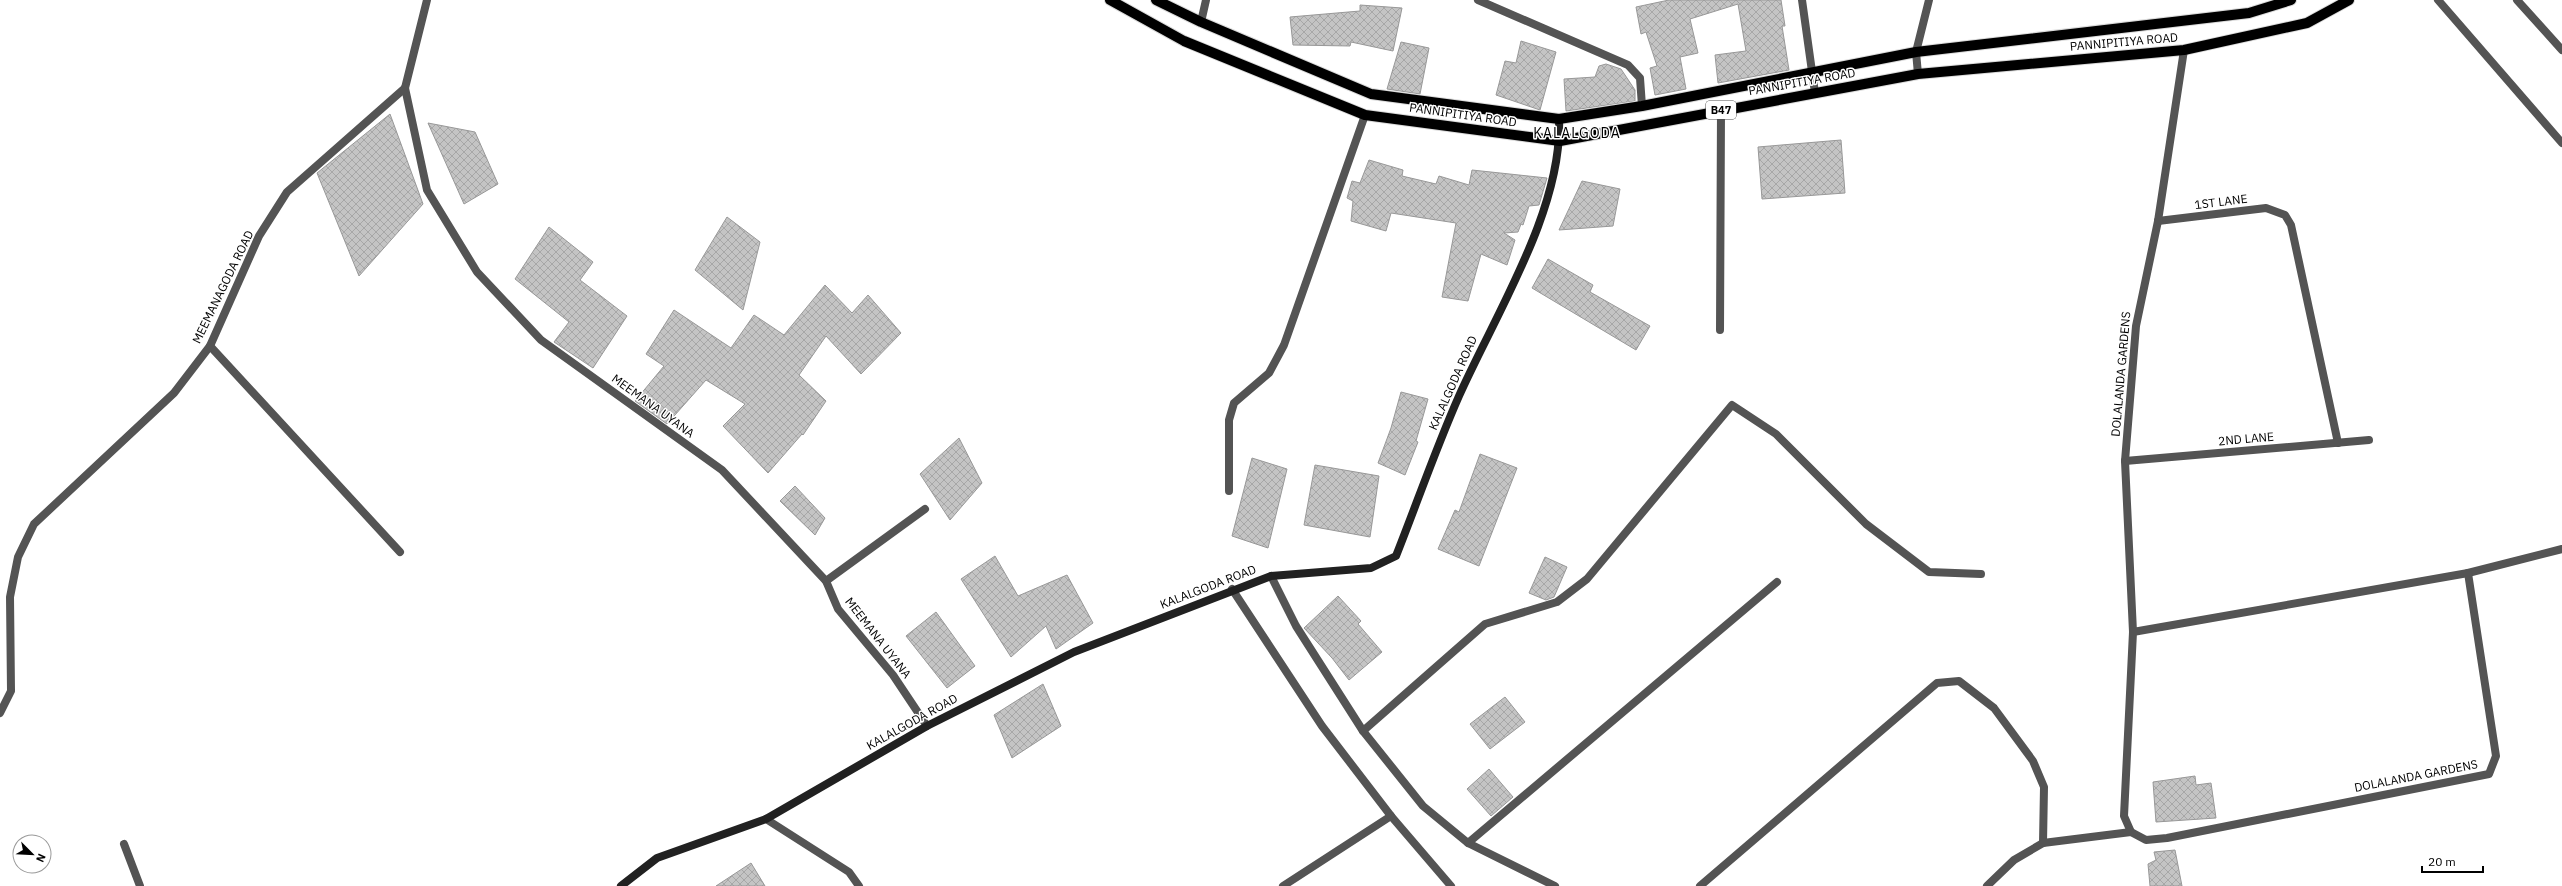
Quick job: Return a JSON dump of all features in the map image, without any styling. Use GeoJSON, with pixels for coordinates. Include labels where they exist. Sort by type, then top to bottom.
{"type":"FeatureCollection","features":[{"type":"Feature","properties":{"kind":"main road","name":"PANNIPITIYA ROAD"},"geometry":{"type":"LineString","coordinates":[[1110,0],[1184,42],[1365,115],[1560,141],[1918,74],[2184,50],[2307,23],[2349,0]]}},
{"type":"Feature","properties":{"kind":"main road","name":"PANNIPITIYA ROAD"},"geometry":{"type":"LineString","coordinates":[[1156,0],[1201,22],[1371,94],[1559,119],[1642,106],[1916,52],[2249,13],[2291,0]]}},
{"type":"Feature","properties":{"kind":"street"},"geometry":{"type":"LineString","coordinates":[[405,88],[428,0]]}},
{"type":"Feature","properties":{"kind":"street"},"geometry":{"type":"LineString","coordinates":[[1201,22],[1206,0]]}},
{"type":"Feature","properties":{"kind":"street"},"geometry":{"type":"LineString","coordinates":[[1478,0],[1628,65],[1640,78],[1642,106]]}},
{"type":"Feature","properties":{"kind":"street"},"geometry":{"type":"LineString","coordinates":[[1802,0],[1815,93]]}},
{"type":"Feature","properties":{"kind":"street"},"geometry":{"type":"LineString","coordinates":[[1918,74],[1916,52],[1929,0]]}},
{"type":"Feature","properties":{"kind":"street"},"geometry":{"type":"LineString","coordinates":[[2438,0],[2562,143]]}},
{"type":"Feature","properties":{"kind":"street"},"geometry":{"type":"LineString","coordinates":[[2517,0],[2562,50]]}},
{"type":"Feature","properties":{"kind":"street","name":"DOLALANDA GARDENS"},"geometry":{"type":"LineString","coordinates":[[2184,50],[2158,221],[2136,326],[2126,461],[2134,632],[2124,816],[2131,832],[2146,840],[2167,838],[2489,774],[2496,756],[2468,573]]}},
{"type":"Feature","properties":{"kind":"street","name":"MEEMANAGODA ROAD"},"geometry":{"type":"LineString","coordinates":[[0,713],[11,691],[10,597],[18,557],[34,524],[174,393],[210,346],[259,236],[287,192],[405,88]]}},
{"type":"Feature","properties":{"kind":"street","name":"MEEMANA UYANA"},"geometry":{"type":"LineString","coordinates":[[405,88],[427,190],[477,272],[541,340],[722,470],[826,581],[838,609],[893,675],[927,726]]}},
{"type":"Feature","properties":{"kind":"street"},"geometry":{"type":"LineString","coordinates":[[1720,330],[1721,110]]}},
{"type":"Feature","properties":{"kind":"street"},"geometry":{"type":"LineString","coordinates":[[1229,491],[1230,414],[1234,403],[1269,373],[1284,345],[1365,115]]}},
{"type":"Feature","properties":{"kind":"street","name":"KALALGODA ROAD"},"geometry":{"type":"LineString","coordinates":[[621,886],[657,858],[766,819],[927,726],[1074,652],[1232,589],[1271,576],[1371,568],[1396,556],[1459,396],[1541,221],[1560,141],[1559,119]]}},
{"type":"Feature","properties":{"kind":"street","name":"1ST LANE"},"geometry":{"type":"LineString","coordinates":[[2158,221],[2266,208],[2285,215],[2291,225],[2338,444]]}},
{"type":"Feature","properties":{"kind":"street"},"geometry":{"type":"LineString","coordinates":[[210,346],[400,552]]}},
{"type":"Feature","properties":{"kind":"street"},"geometry":{"type":"LineString","coordinates":[[1363,731],[1485,624],[1557,602],[1587,579],[1732,405],[1776,434],[1866,524],[1928,572],[1981,574]]}},
{"type":"Feature","properties":{"kind":"street","name":"2ND LANE"},"geometry":{"type":"LineString","coordinates":[[2126,461],[2338,444],[2369,440]]}},
{"type":"Feature","properties":{"kind":"street"},"geometry":{"type":"LineString","coordinates":[[826,581],[925,510]]}},
{"type":"Feature","properties":{"kind":"street"},"geometry":{"type":"LineString","coordinates":[[2134,632],[2468,573],[2548,554],[2562,549]]}},
{"type":"Feature","properties":{"kind":"street"},"geometry":{"type":"LineString","coordinates":[[1271,576],[1296,626],[1363,731],[1423,806],[1468,843],[1555,886]]}},
{"type":"Feature","properties":{"kind":"street"},"geometry":{"type":"LineString","coordinates":[[1468,843],[1777,582]]}},
{"type":"Feature","properties":{"kind":"street"},"geometry":{"type":"LineString","coordinates":[[1232,589],[1322,726],[1391,816],[1451,886]]}},
{"type":"Feature","properties":{"kind":"street"},"geometry":{"type":"LineString","coordinates":[[1700,886],[1937,683],[1959,681],[1994,708],[2033,761],[2044,787],[2043,843]]}},
{"type":"Feature","properties":{"kind":"street"},"geometry":{"type":"LineString","coordinates":[[1284,886],[1391,816]]}},
{"type":"Feature","properties":{"kind":"street"},"geometry":{"type":"LineString","coordinates":[[766,819],[849,872],[859,886]]}},
{"type":"Feature","properties":{"kind":"street"},"geometry":{"type":"LineString","coordinates":[[1987,886],[2014,860],[2043,843],[2131,832]]}},
{"type":"Feature","properties":{"kind":"street"},"geometry":{"type":"LineString","coordinates":[[124,844],[140,886]]}},
{"type":"Feature","properties":{"kind":"building"},"geometry":{"type":"Polygon","coordinates":[[[1669,0],[1781,0],[1785,26],[1782,26],[1789,70],[1718,83],[1715,55],[1746,51],[1738,4],[1690,19],[1698,53],[1680,57],[1686,89],[1655,95],[1650,68],[1657,66],[1646,32],[1641,34],[1636,7],[1669,0]]]}},
{"type":"Feature","properties":{"kind":"building"},"geometry":{"type":"Polygon","coordinates":[[[1360,5],[1402,8],[1393,51],[1351,42],[1350,46],[1293,45],[1290,17],[1360,11],[1360,5]]]}},
{"type":"Feature","properties":{"kind":"building"},"geometry":{"type":"Polygon","coordinates":[[[1521,41],[1556,52],[1540,110],[1496,95],[1505,61],[1516,63],[1521,41]]]}},
{"type":"Feature","properties":{"kind":"building"},"geometry":{"type":"Polygon","coordinates":[[[1401,42],[1429,48],[1420,94],[1387,89],[1401,42]]]}},
{"type":"Feature","properties":{"kind":"building"},"geometry":{"type":"Polygon","coordinates":[[[1606,64],[1621,69],[1635,90],[1635,101],[1566,111],[1564,79],[1595,77],[1599,66],[1606,64]]]}},
{"type":"Feature","properties":{"kind":"building"},"geometry":{"type":"Polygon","coordinates":[[[390,114],[423,204],[359,276],[317,173],[390,114]]]}},
{"type":"Feature","properties":{"kind":"building"},"geometry":{"type":"Polygon","coordinates":[[[428,123],[475,132],[498,184],[464,204],[428,123]]]}},
{"type":"Feature","properties":{"kind":"building"},"geometry":{"type":"Polygon","coordinates":[[[1841,140],[1845,193],[1762,199],[1758,147],[1841,140]]]}},
{"type":"Feature","properties":{"kind":"building"},"geometry":{"type":"Polygon","coordinates":[[[1369,160],[1403,170],[1402,176],[1436,184],[1439,176],[1469,185],[1472,170],[1547,178],[1539,205],[1529,206],[1523,225],[1521,224],[1518,232],[1504,233],[1515,240],[1507,265],[1481,254],[1468,301],[1442,297],[1456,223],[1391,213],[1386,231],[1351,221],[1353,201],[1347,198],[1352,181],[1360,183],[1369,160]]]}},
{"type":"Feature","properties":{"kind":"building"},"geometry":{"type":"Polygon","coordinates":[[[1582,181],[1620,189],[1613,226],[1559,230],[1582,181]]]}},
{"type":"Feature","properties":{"kind":"building"},"geometry":{"type":"Polygon","coordinates":[[[727,217],[760,242],[743,310],[695,270],[727,217]]]}},
{"type":"Feature","properties":{"kind":"building"},"geometry":{"type":"Polygon","coordinates":[[[549,227],[593,262],[580,280],[627,316],[593,368],[554,342],[569,322],[515,279],[549,227]]]}},
{"type":"Feature","properties":{"kind":"building"},"geometry":{"type":"Polygon","coordinates":[[[1548,259],[1593,285],[1590,292],[1650,326],[1636,350],[1532,288],[1548,259]]]}},
{"type":"Feature","properties":{"kind":"building"},"geometry":{"type":"Polygon","coordinates":[[[825,285],[852,313],[868,295],[901,333],[861,374],[826,336],[799,375],[826,401],[803,435],[802,434],[768,473],[723,426],[745,404],[706,380],[667,424],[635,401],[664,366],[646,354],[674,310],[731,348],[754,315],[784,335],[825,285]]]}},
{"type":"Feature","properties":{"kind":"building"},"geometry":{"type":"Polygon","coordinates":[[[1401,392],[1428,399],[1416,441],[1418,442],[1405,475],[1378,463],[1391,428],[1401,392]]]}},
{"type":"Feature","properties":{"kind":"building"},"geometry":{"type":"Polygon","coordinates":[[[959,438],[982,483],[950,520],[920,474],[959,438]]]}},
{"type":"Feature","properties":{"kind":"building"},"geometry":{"type":"Polygon","coordinates":[[[1480,454],[1517,468],[1479,566],[1438,549],[1455,510],[1459,512],[1480,454]]]}},
{"type":"Feature","properties":{"kind":"building"},"geometry":{"type":"Polygon","coordinates":[[[1252,458],[1287,469],[1268,548],[1232,536],[1252,458]]]}},
{"type":"Feature","properties":{"kind":"building"},"geometry":{"type":"Polygon","coordinates":[[[1315,465],[1379,476],[1370,537],[1304,525],[1315,465]]]}},
{"type":"Feature","properties":{"kind":"building"},"geometry":{"type":"Polygon","coordinates":[[[795,486],[825,518],[815,535],[780,501],[795,486]]]}},
{"type":"Feature","properties":{"kind":"building"},"geometry":{"type":"Polygon","coordinates":[[[995,556],[1018,596],[1067,575],[1093,623],[1056,649],[1046,626],[1011,657],[961,579],[995,556]]]}},
{"type":"Feature","properties":{"kind":"building"},"geometry":{"type":"Polygon","coordinates":[[[1545,557],[1567,567],[1554,597],[1546,600],[1529,593],[1545,557]]]}},
{"type":"Feature","properties":{"kind":"building"},"geometry":{"type":"Polygon","coordinates":[[[1338,596],[1361,621],[1358,624],[1382,652],[1349,680],[1332,658],[1304,628],[1338,596]]]}},
{"type":"Feature","properties":{"kind":"building"},"geometry":{"type":"Polygon","coordinates":[[[936,612],[975,666],[947,688],[906,636],[936,612]]]}},
{"type":"Feature","properties":{"kind":"building"},"geometry":{"type":"Polygon","coordinates":[[[1043,684],[1061,726],[1012,758],[994,715],[1043,684]]]}},
{"type":"Feature","properties":{"kind":"building"},"geometry":{"type":"Polygon","coordinates":[[[1505,697],[1525,722],[1490,749],[1470,724],[1505,697]]]}},
{"type":"Feature","properties":{"kind":"building"},"geometry":{"type":"Polygon","coordinates":[[[1489,769],[1513,797],[1491,816],[1467,789],[1489,769]]]}},
{"type":"Feature","properties":{"kind":"building"},"geometry":{"type":"Polygon","coordinates":[[[2195,776],[2196,785],[2211,783],[2216,818],[2156,822],[2153,782],[2195,776]]]}},
{"type":"Feature","properties":{"kind":"building"},"geometry":{"type":"Polygon","coordinates":[[[2175,850],[2182,886],[2150,886],[2148,864],[2156,860],[2154,852],[2175,850]]]}},
{"type":"Feature","properties":{"kind":"building"},"geometry":{"type":"Polygon","coordinates":[[[751,863],[765,886],[716,886],[751,863]]]}},
{"type":"Feature","properties":{"kind":"district","name":"KALALGODA"},"geometry":{"type":"Point","coordinates":[1577,133]}}]}
